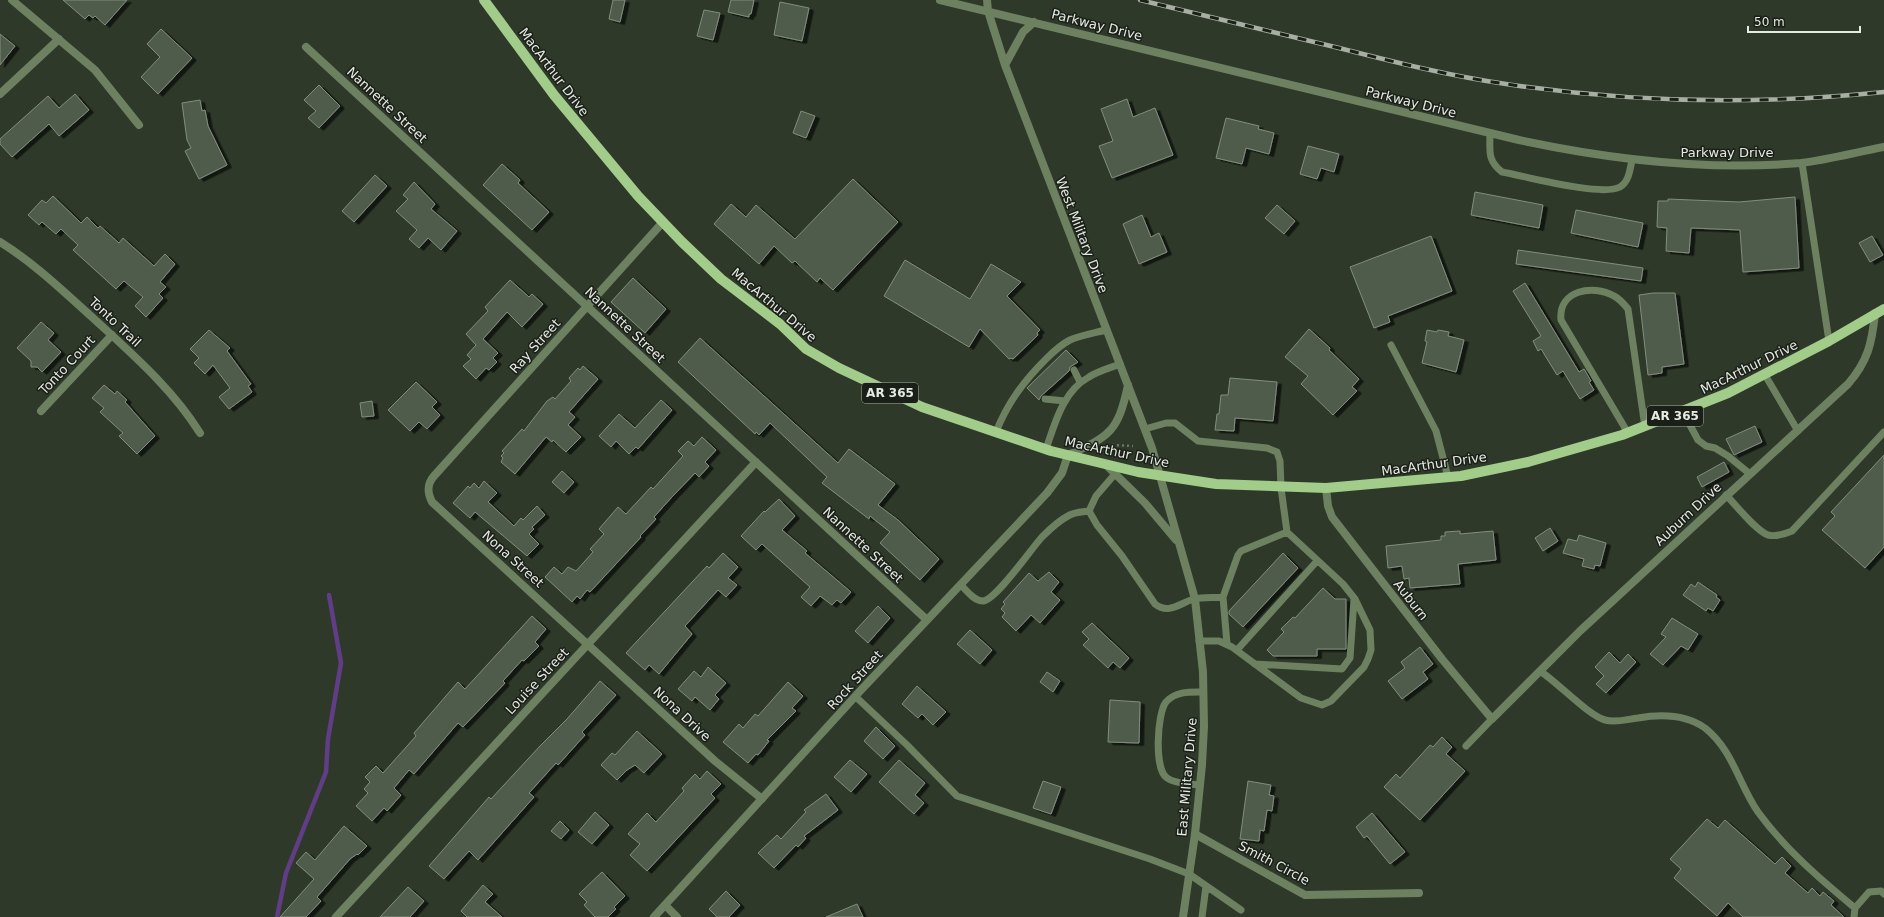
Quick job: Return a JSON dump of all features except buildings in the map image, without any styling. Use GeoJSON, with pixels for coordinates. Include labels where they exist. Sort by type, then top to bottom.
{"type":"FeatureCollection","features":[{"type":"Feature","properties":{"kind":"main road","name":"MacArthur Drive"},"geometry":{"type":"LineString","coordinates":[[484,0],[554,94],[587,136],[638,196],[682,242],[721,278],[780,324],[806,349],[894,395],[922,407],[1046,449],[1104,464],[1160,476],[1216,484],[1280,488],[1326,488],[1448,477],[1528,462],[1575,450],[1628,433],[1683,412],[1765,375],[1881,311]]}},
{"type":"Feature","properties":{"kind":"street"},"geometry":{"type":"LineString","coordinates":[[12,0],[95,70],[140,125]]}},
{"type":"Feature","properties":{"kind":"street","name":"Parkway Drive"},"geometry":{"type":"LineString","coordinates":[[940,0],[1559,149],[1632,160],[1718,166],[1802,163],[1884,147]]}},
{"type":"Feature","properties":{"kind":"street","name":"West Military Drive"},"geometry":{"type":"LineString","coordinates":[[987,0],[988,11],[1005,65],[1145,429],[1160,476]]}},
{"type":"Feature","properties":{"kind":"street"},"geometry":{"type":"LineString","coordinates":[[1005,65],[1023,32],[1034,22]]}},
{"type":"Feature","properties":{"kind":"street"},"geometry":{"type":"LineString","coordinates":[[0,94],[59,39]]}},
{"type":"Feature","properties":{"kind":"street","name":"Nannette Street"},"geometry":{"type":"LineString","coordinates":[[306,47],[927,620]]}},
{"type":"Feature","properties":{"kind":"street","name":"Ray Street"},"geometry":{"type":"LineString","coordinates":[[428,488],[430,481],[434,476],[663,222]]}},
{"type":"Feature","properties":{"kind":"street","name":"Tonto Trail"},"geometry":{"type":"LineString","coordinates":[[0,242],[29,261],[112,335],[155,376],[176,399],[200,432]]}},
{"type":"Feature","properties":{"kind":"street","name":"Auburn Drive"},"geometry":{"type":"LineString","coordinates":[[1492,719],[1580,631],[1848,384],[1866,358],[1881,311]]}},
{"type":"Feature","properties":{"kind":"street","name":"Tonto Court"},"geometry":{"type":"LineString","coordinates":[[41,411],[112,335]]}},
{"type":"Feature","properties":{"kind":"street"},"geometry":{"type":"LineString","coordinates":[[1068,455],[1103,438],[1114,427],[1122,411],[1128,385]]}},
{"type":"Feature","properties":{"kind":"street","name":"Rock Street"},"geometry":{"type":"LineString","coordinates":[[654,917],[927,620],[1047,493],[1062,473],[1068,455]]}},
{"type":"Feature","properties":{"kind":"street","name":"Louise Street"},"geometry":{"type":"LineString","coordinates":[[336,917],[756,462]]}},
{"type":"Feature","properties":{"kind":"street"},"geometry":{"type":"LineString","coordinates":[[1104,464],[1145,503],[1178,543]]}},
{"type":"Feature","properties":{"kind":"street","name":"East Military Drive"},"geometry":{"type":"LineString","coordinates":[[1160,476],[1195,599],[1204,692],[1204,726],[1200,785],[1195,834],[1183,917]]}},
{"type":"Feature","properties":{"kind":"street","name":"Nona Street"},"geometry":{"type":"LineString","coordinates":[[428,488],[429,496],[432,502],[588,644]]}},
{"type":"Feature","properties":{"kind":"street","name":"Auburn"},"geometry":{"type":"LineString","coordinates":[[1326,488],[1328,506],[1332,517],[1442,659],[1492,719]]}},
{"type":"Feature","properties":{"kind":"street","name":"Nona Drive"},"geometry":{"type":"LineString","coordinates":[[588,644],[715,761],[762,799]]}},
{"type":"Feature","properties":{"kind":"street","name":"Smith Circle"},"geometry":{"type":"LineString","coordinates":[[1195,834],[1305,895],[1419,893]]}},
{"type":"Feature","properties":{"kind":"street"},"geometry":{"type":"LineString","coordinates":[[664,905],[677,917]]}},
{"type":"Feature","properties":{"kind":"lane"},"geometry":{"type":"LineString","coordinates":[[1490,133],[1490,155],[1493,164],[1502,172],[1592,189],[1608,190],[1621,186],[1629,177],[1632,160]]}},
{"type":"Feature","properties":{"kind":"lane"},"geometry":{"type":"LineString","coordinates":[[1802,163],[1829,341]]}},
{"type":"Feature","properties":{"kind":"lane"},"geometry":{"type":"LineString","coordinates":[[1628,433],[1561,320],[1564,302],[1575,293],[1593,290],[1604,292],[1614,296],[1628,309],[1645,427]]}},
{"type":"Feature","properties":{"kind":"lane"},"geometry":{"type":"LineString","coordinates":[[996,432],[1008,404],[1016,392],[1049,356],[1069,340],[1106,330]]}},
{"type":"Feature","properties":{"kind":"lane"},"geometry":{"type":"LineString","coordinates":[[1391,345],[1436,431],[1448,477]]}},
{"type":"Feature","properties":{"kind":"lane"},"geometry":{"type":"LineString","coordinates":[[1046,449],[1065,402],[1080,382],[1120,364]]}},
{"type":"Feature","properties":{"kind":"lane"},"geometry":{"type":"LineString","coordinates":[[1074,370],[1080,382]]}},
{"type":"Feature","properties":{"kind":"lane"},"geometry":{"type":"LineString","coordinates":[[1765,375],[1798,431]]}},
{"type":"Feature","properties":{"kind":"lane"},"geometry":{"type":"LineString","coordinates":[[1045,399],[1065,402]]}},
{"type":"Feature","properties":{"kind":"lane"},"geometry":{"type":"LineString","coordinates":[[1683,412],[1698,440],[1706,446],[1715,448],[1728,456],[1750,474]]}},
{"type":"Feature","properties":{"kind":"lane"},"geometry":{"type":"LineString","coordinates":[[1145,429],[1166,423],[1175,423],[1198,441],[1275,450],[1279,454],[1280,488],[1288,532],[1343,584],[1354,599],[1370,630],[1371,650],[1364,667],[1331,701],[1322,705],[1306,702],[1227,644],[1198,641]]}},
{"type":"Feature","properties":{"kind":"lane"},"geometry":{"type":"LineString","coordinates":[[1726,495],[1761,531],[1768,535],[1777,535],[1792,531],[1884,432]]}},
{"type":"Feature","properties":{"kind":"lane"},"geometry":{"type":"LineString","coordinates":[[1088,511],[1096,496],[1115,474]]}},
{"type":"Feature","properties":{"kind":"lane"},"geometry":{"type":"LineString","coordinates":[[960,585],[976,599],[983,601],[988,600],[998,592],[1041,538],[1054,525],[1068,515],[1088,511]]}},
{"type":"Feature","properties":{"kind":"lane"},"geometry":{"type":"LineString","coordinates":[[1088,511],[1155,604],[1167,609],[1195,599],[1223,597]]}},
{"type":"Feature","properties":{"kind":"lane"},"geometry":{"type":"LineString","coordinates":[[1227,644],[1223,597],[1238,555],[1241,550],[1288,532]]}},
{"type":"Feature","properties":{"kind":"lane"},"geometry":{"type":"LineString","coordinates":[[1237,650],[1317,561]]}},
{"type":"Feature","properties":{"kind":"lane"},"geometry":{"type":"LineString","coordinates":[[1255,664],[1342,669],[1350,658],[1354,599]]}},
{"type":"Feature","properties":{"kind":"lane"},"geometry":{"type":"LineString","coordinates":[[1540,671],[1603,720],[1615,721],[1671,716],[1686,718],[1704,727],[1724,748],[1757,810],[1776,835],[1826,884],[1855,908]]}},
{"type":"Feature","properties":{"kind":"lane"},"geometry":{"type":"LineString","coordinates":[[1200,785],[1171,780],[1165,776],[1159,761],[1159,733],[1163,707],[1167,701],[1182,692],[1204,692]]}},
{"type":"Feature","properties":{"kind":"lane"},"geometry":{"type":"LineString","coordinates":[[856,697],[907,745],[957,796],[1150,858],[1189,874],[1240,910]]}},
{"type":"Feature","properties":{"kind":"lane"},"geometry":{"type":"LineString","coordinates":[[1466,746],[1492,719]]}},
{"type":"Feature","properties":{"kind":"lane"},"geometry":{"type":"LineString","coordinates":[[1202,917],[1206,886]]}},
{"type":"Feature","properties":{"kind":"lane"},"geometry":{"type":"LineString","coordinates":[[1854,917],[1855,908],[1869,892],[1881,891],[1884,894]]}},
{"type":"Feature","properties":{"kind":"path"},"geometry":{"type":"LineString","coordinates":[[1107,444],[1133,446]]}},
{"type":"Feature","properties":{"kind":"waterway"},"geometry":{"type":"LineString","coordinates":[[277,917],[286,873],[326,772],[328,739],[341,663],[329,595]]}},
{"type":"Feature","properties":{"kind":"railway"},"geometry":{"type":"LineString","coordinates":[[1140,0],[1422,68],[1485,81],[1553,90],[1600,95],[1695,100],[1790,99],[1884,92]]}}]}
